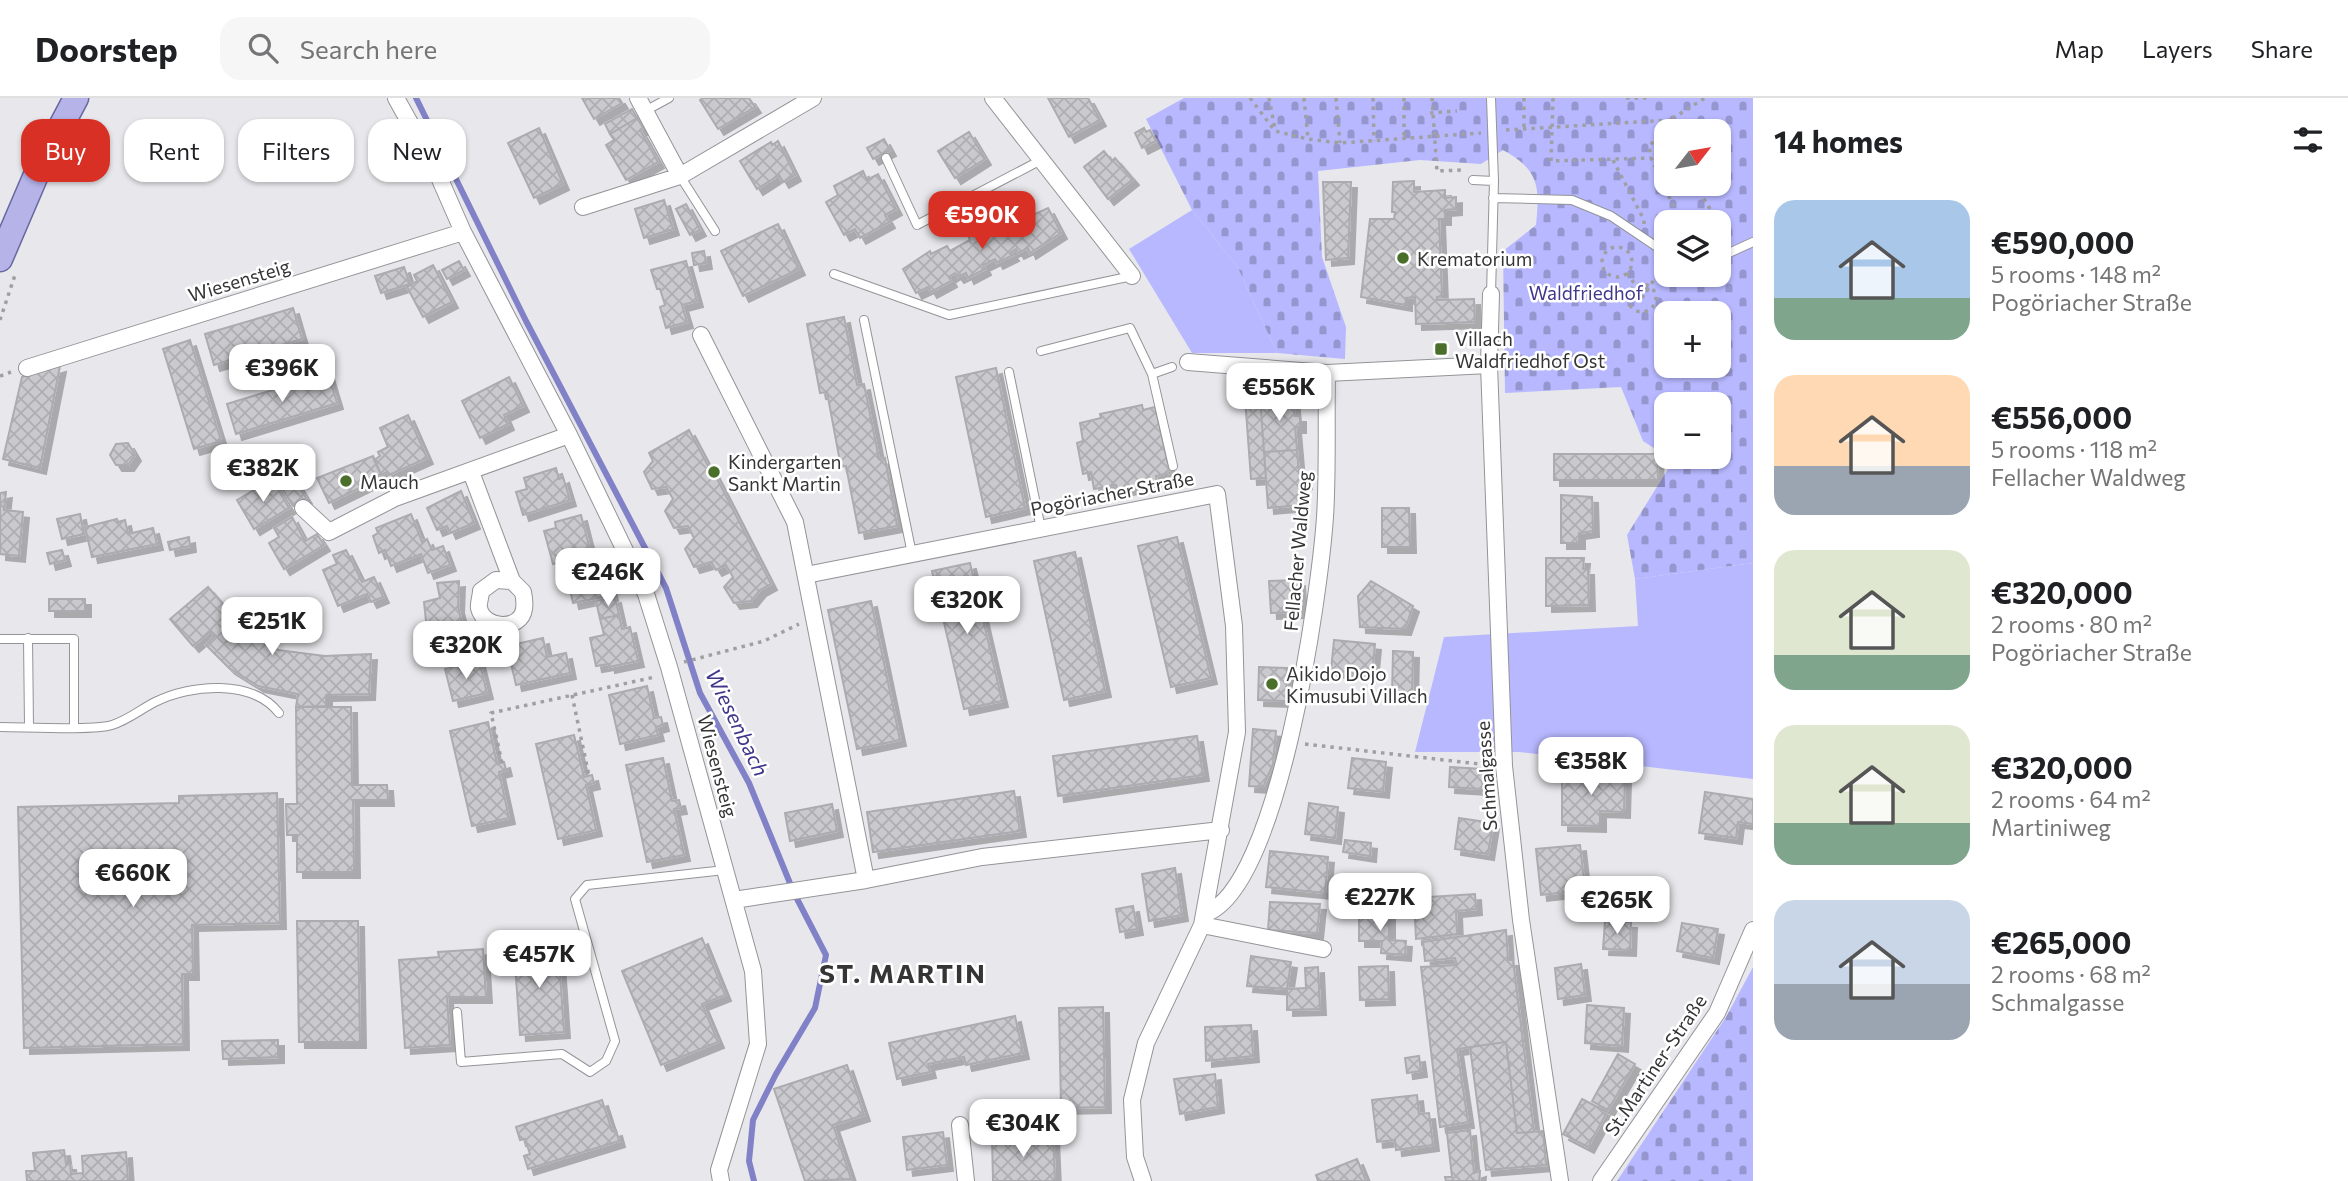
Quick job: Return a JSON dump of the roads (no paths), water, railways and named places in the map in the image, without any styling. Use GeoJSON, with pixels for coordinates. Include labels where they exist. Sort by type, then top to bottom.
{"type":"FeatureCollection","features":[{"type":"Feature","properties":{"kind":"main road"},"geometry":{"type":"LineString","coordinates":[[3,246],[39,168],[76,98]]}},
{"type":"Feature","properties":{"kind":"street","name":"Wiesensteig"},"geometry":{"type":"LineString","coordinates":[[396,98],[435,168],[463,232],[569,435],[646,594],[671,673],[753,971],[758,1044],[719,1170],[721,1181]]}},
{"type":"Feature","properties":{"kind":"street"},"geometry":{"type":"LineString","coordinates":[[583,207],[680,176],[813,98]]}},
{"type":"Feature","properties":{"kind":"street"},"geometry":{"type":"LineString","coordinates":[[993,98],[1132,276]]}},
{"type":"Feature","properties":{"kind":"street"},"geometry":{"type":"LineString","coordinates":[[642,105],[680,176]]}},
{"type":"Feature","properties":{"kind":"street","name":"Wiesensteig"},"geometry":{"type":"LineString","coordinates":[[27,368],[463,232]]}},
{"type":"Feature","properties":{"kind":"street","name":"Schmalgasse"},"geometry":{"type":"LineString","coordinates":[[1491,294],[1489,365],[1504,766],[1521,920],[1560,1181]]}},
{"type":"Feature","properties":{"kind":"street"},"geometry":{"type":"LineString","coordinates":[[701,335],[795,522],[866,880]]}},
{"type":"Feature","properties":{"kind":"street"},"geometry":{"type":"LineString","coordinates":[[1180,364],[1327,373],[1489,365]]}},
{"type":"Feature","properties":{"kind":"street","name":"Fellacher Waldweg"},"geometry":{"type":"LineString","coordinates":[[1203,920],[1216,911],[1237,883],[1255,848],[1290,743],[1309,650],[1325,516],[1327,373]]}},
{"type":"Feature","properties":{"kind":"street"},"geometry":{"type":"LineString","coordinates":[[303,508],[329,532],[395,498],[569,435]]}},
{"type":"Feature","properties":{"kind":"street"},"geometry":{"type":"LineString","coordinates":[[471,472],[512,581]]}},
{"type":"Feature","properties":{"kind":"street","name":"Pogöriacher Straße"},"geometry":{"type":"LineString","coordinates":[[806,575],[1217,494],[1234,626],[1237,732],[1203,920],[1146,1043],[1132,1100],[1135,1157],[1143,1181]]}},
{"type":"Feature","properties":{"kind":"street"},"geometry":{"type":"LineString","coordinates":[[734,900],[866,880],[982,857],[1221,830]]}},
{"type":"Feature","properties":{"kind":"street"},"geometry":{"type":"LineString","coordinates":[[1203,920],[1323,949]]}},
{"type":"Feature","properties":{"kind":"street","name":"St.Martiner-Straße"},"geometry":{"type":"LineString","coordinates":[[1601,1181],[1717,1013],[1753,930]]}},
{"type":"Feature","properties":{"kind":"street"},"geometry":{"type":"LineString","coordinates":[[960,1125],[966,1181]]}},
{"type":"Feature","properties":{"kind":"lane"},"geometry":{"type":"LineString","coordinates":[[642,105],[668,98]]}},
{"type":"Feature","properties":{"kind":"lane"},"geometry":{"type":"LineString","coordinates":[[1491,98],[1494,181],[1491,294]]}},
{"type":"Feature","properties":{"kind":"lane"},"geometry":{"type":"LineString","coordinates":[[886,158],[917,225],[1043,159]]}},
{"type":"Feature","properties":{"kind":"lane"},"geometry":{"type":"LineString","coordinates":[[680,176],[715,232]]}},
{"type":"Feature","properties":{"kind":"lane"},"geometry":{"type":"LineString","coordinates":[[1473,180],[1494,181]]}},
{"type":"Feature","properties":{"kind":"lane"},"geometry":{"type":"LineString","coordinates":[[1493,198],[1572,200],[1611,216],[1654,244]]}},
{"type":"Feature","properties":{"kind":"lane"},"geometry":{"type":"LineString","coordinates":[[1731,252],[1753,242]]}},
{"type":"Feature","properties":{"kind":"lane"},"geometry":{"type":"LineString","coordinates":[[834,274],[949,315],[1132,276]]}},
{"type":"Feature","properties":{"kind":"lane"},"geometry":{"type":"LineString","coordinates":[[864,320],[912,554]]}},
{"type":"Feature","properties":{"kind":"lane"},"geometry":{"type":"LineString","coordinates":[[1041,351],[1130,328],[1152,374],[1173,466]]}},
{"type":"Feature","properties":{"kind":"lane"},"geometry":{"type":"LineString","coordinates":[[1152,374],[1180,364]]}},
{"type":"Feature","properties":{"kind":"lane"},"geometry":{"type":"LineString","coordinates":[[1009,372],[1041,528]]}},
{"type":"Feature","properties":{"kind":"lane"},"geometry":{"type":"LineString","coordinates":[[28,638],[29,726]]}},
{"type":"Feature","properties":{"kind":"lane"},"geometry":{"type":"LineString","coordinates":[[0,639],[74,639],[74,726]]}},
{"type":"Feature","properties":{"kind":"lane"},"geometry":{"type":"LineString","coordinates":[[0,727],[110,726],[157,701],[194,689],[231,689],[270,701],[279,713]]}},
{"type":"Feature","properties":{"kind":"lane"},"geometry":{"type":"LineString","coordinates":[[457,1012],[461,1062],[562,1054],[590,1072],[606,1062],[615,1041],[575,899],[587,885],[724,870]]}},
{"type":"Feature","properties":{"kind":"waterway","name":"Wiesenbach"},"geometry":{"type":"LineString","coordinates":[[416,98],[526,321],[666,588],[700,693],[749,783],[794,893],[826,955],[815,1008],[776,1074],[753,1120],[749,1161],[754,1181]]}},
{"type":"Feature","properties":{"kind":"place","name":"Krematorium"},"geometry":{"type":"Point","coordinates":[1403,258]}},
{"type":"Feature","properties":{"kind":"place","name":"Villach Waldfriedhof Ost"},"geometry":{"type":"Point","coordinates":[1441,349]}},
{"type":"Feature","properties":{"kind":"place","name":"Kindergarten Sankt Martin"},"geometry":{"type":"Point","coordinates":[714,472]}},
{"type":"Feature","properties":{"kind":"place","name":"Mauch"},"geometry":{"type":"Point","coordinates":[346,481]}},
{"type":"Feature","properties":{"kind":"place","name":"Aikido Dojo Kimusubi Villach"},"geometry":{"type":"Point","coordinates":[1272,684]}},
{"type":"Feature","properties":{"kind":"district","name":"ST. MARTIN"},"geometry":{"type":"Point","coordinates":[903,972]}},
{"type":"Feature","properties":{"kind":"park label","name":"Waldfriedhof"},"geometry":{"type":"Point","coordinates":[1586,292]}}]}
